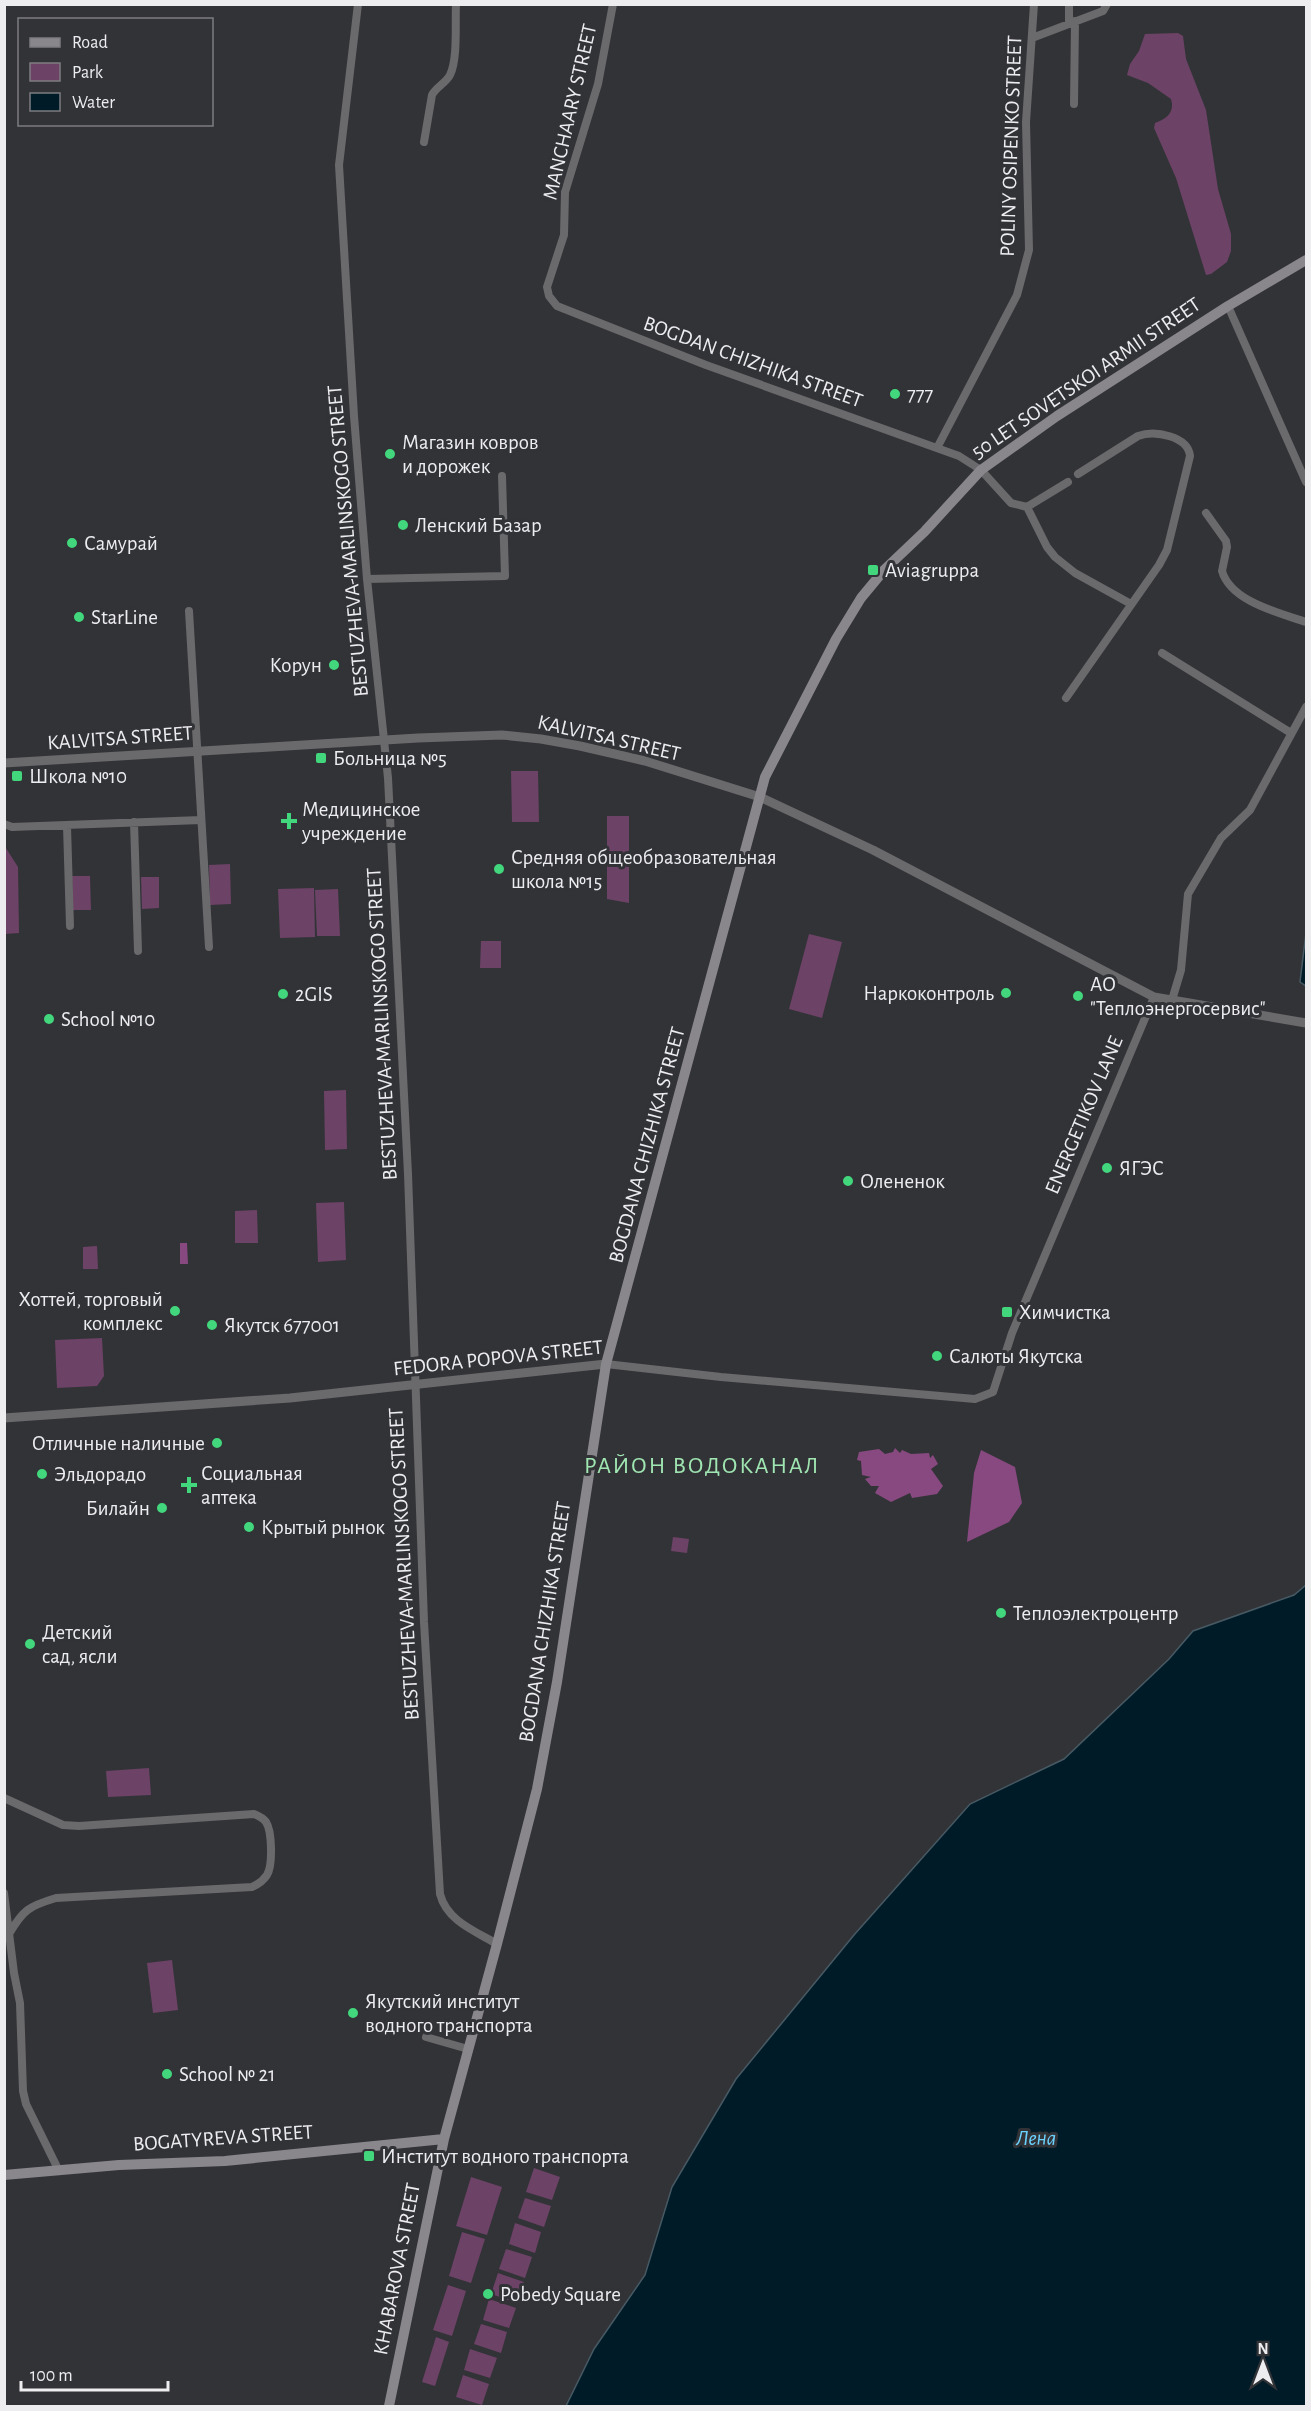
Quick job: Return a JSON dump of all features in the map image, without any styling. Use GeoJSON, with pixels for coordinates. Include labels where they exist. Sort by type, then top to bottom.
{"type":"FeatureCollection","features":[{"type":"Feature","properties":{"kind":"main road","name":"50 LET SOVETSKOI ARMII STREET"},"geometry":{"type":"LineString","coordinates":[[760,797],[770,768],[836,639],[861,598],[885,569],[925,531],[981,470],[1057,416],[1228,306],[1306,260]]}},
{"type":"Feature","properties":{"kind":"main road","name":"BOGDANA CHIZHIKA STREET"},"geometry":{"type":"LineString","coordinates":[[444,2139],[537,1789],[606,1364],[760,797]]}},
{"type":"Feature","properties":{"kind":"main road","name":"BOGATYREVA STREET"},"geometry":{"type":"LineString","coordinates":[[4,2175],[119,2164],[225,2161],[444,2139]]}},
{"type":"Feature","properties":{"kind":"main road","name":"KHABAROVA STREET"},"geometry":{"type":"LineString","coordinates":[[389,2406],[444,2139]]}},
{"type":"Feature","properties":{"kind":"street","name":"BESTUZHEVA-MARLINSKOGO STREET"},"geometry":{"type":"LineString","coordinates":[[358,4],[339,165],[354,416],[367,579],[384,740],[397,936],[423,1622],[440,1893],[443,1906],[458,1921],[497,1944]]}},
{"type":"Feature","properties":{"kind":"street"},"geometry":{"type":"LineString","coordinates":[[424,142],[432,95],[435,89],[448,79],[454,66],[456,4]]}},
{"type":"Feature","properties":{"kind":"street","name":"MANCHAARY STREET"},"geometry":{"type":"LineString","coordinates":[[549,296],[547,287],[566,224],[566,192],[598,84],[613,4]]}},
{"type":"Feature","properties":{"kind":"street","name":"POLINY OSIPENKO STREET"},"geometry":{"type":"LineString","coordinates":[[937,448],[1017,295],[1029,250],[1026,123],[1034,4]]}},
{"type":"Feature","properties":{"kind":"street"},"geometry":{"type":"LineString","coordinates":[[1069,4],[1072,22],[1074,104]]}},
{"type":"Feature","properties":{"kind":"street"},"geometry":{"type":"LineString","coordinates":[[1032,38],[1103,11],[1107,4]]}},
{"type":"Feature","properties":{"kind":"street","name":"BOGDAN CHIZHIKA STREET"},"geometry":{"type":"LineString","coordinates":[[549,296],[557,306],[576,315],[706,365],[958,456],[981,470],[1011,502],[1028,507]]}},
{"type":"Feature","properties":{"kind":"street"},"geometry":{"type":"LineString","coordinates":[[1228,306],[1306,482]]}},
{"type":"Feature","properties":{"kind":"street"},"geometry":{"type":"LineString","coordinates":[[1066,698],[1131,604],[1152,578],[1167,550],[1190,456],[1183,442],[1156,433],[1147,433],[1138,436],[1078,474]]}},
{"type":"Feature","properties":{"kind":"street"},"geometry":{"type":"LineString","coordinates":[[367,579],[505,576],[502,476]]}},
{"type":"Feature","properties":{"kind":"street"},"geometry":{"type":"LineString","coordinates":[[1068,482],[1028,507],[1047,547],[1055,557],[1075,573],[1131,604]]}},
{"type":"Feature","properties":{"kind":"street"},"geometry":{"type":"LineString","coordinates":[[1206,513],[1226,541],[1222,571],[1229,584],[1244,598],[1255,604],[1306,622]]}},
{"type":"Feature","properties":{"kind":"street"},"geometry":{"type":"LineString","coordinates":[[189,611],[209,948]]}},
{"type":"Feature","properties":{"kind":"street"},"geometry":{"type":"LineString","coordinates":[[1162,653],[1291,733]]}},
{"type":"Feature","properties":{"kind":"street"},"geometry":{"type":"LineString","coordinates":[[1172,1000],[1181,970],[1188,894],[1221,838],[1250,810],[1306,707]]}},
{"type":"Feature","properties":{"kind":"street","name":"KALVITSA STREET"},"geometry":{"type":"LineString","coordinates":[[4,763],[384,740],[502,735],[541,739],[645,761],[760,797],[873,850],[1154,997]]}},
{"type":"Feature","properties":{"kind":"street"},"geometry":{"type":"LineString","coordinates":[[4,824],[12,827],[67,826],[201,820]]}},
{"type":"Feature","properties":{"kind":"street"},"geometry":{"type":"LineString","coordinates":[[134,822],[138,951]]}},
{"type":"Feature","properties":{"kind":"street"},"geometry":{"type":"LineString","coordinates":[[67,826],[70,926]]}},
{"type":"Feature","properties":{"kind":"street"},"geometry":{"type":"LineString","coordinates":[[1154,997],[1306,1023]]}},
{"type":"Feature","properties":{"kind":"street","name":"ENERGETIKOV LANE"},"geometry":{"type":"LineString","coordinates":[[993,1392],[1012,1333],[1154,997]]}},
{"type":"Feature","properties":{"kind":"street","name":"FEDORA POPOVA STREET"},"geometry":{"type":"LineString","coordinates":[[4,1418],[195,1406],[606,1364],[721,1377],[975,1399],[993,1392]]}},
{"type":"Feature","properties":{"kind":"street"},"geometry":{"type":"LineString","coordinates":[[4,1798],[63,1825],[79,1826],[254,1814],[263,1818],[268,1827],[271,1864],[261,1882],[252,1887],[56,1898],[35,1905],[21,1914],[7,1935]]}},
{"type":"Feature","properties":{"kind":"street"},"geometry":{"type":"LineString","coordinates":[[4,1893],[7,1935],[21,2003],[23,2091],[58,2171]]}},
{"type":"Feature","properties":{"kind":"street"},"geometry":{"type":"LineString","coordinates":[[426,2037],[468,2049]]}},
{"type":"Feature","properties":{"kind":"green space"},"geometry":{"type":"Polygon","coordinates":[[[1178,33],[1183,36],[1186,59],[1206,110],[1218,189],[1231,234],[1231,251],[1227,262],[1206,275],[1176,178],[1154,128],[1155,123],[1171,111],[1171,99],[1148,83],[1127,75],[1145,34],[1178,33]]]}},
{"type":"Feature","properties":{"kind":"green space"},"geometry":{"type":"Polygon","coordinates":[[[511,771],[538,771],[539,822],[512,822],[511,771]]]}},
{"type":"Feature","properties":{"kind":"green space"},"geometry":{"type":"Polygon","coordinates":[[[607,816],[629,816],[629,903],[607,899],[607,816]]]}},
{"type":"Feature","properties":{"kind":"green space"},"geometry":{"type":"Polygon","coordinates":[[[4,845],[18,867],[19,933],[5,934],[4,845]]]}},
{"type":"Feature","properties":{"kind":"green space"},"geometry":{"type":"Polygon","coordinates":[[[230,864],[231,904],[210,905],[209,865],[230,864]]]}},
{"type":"Feature","properties":{"kind":"green space"},"geometry":{"type":"Polygon","coordinates":[[[72,876],[90,876],[91,910],[73,910],[72,876]]]}},
{"type":"Feature","properties":{"kind":"green space"},"geometry":{"type":"Polygon","coordinates":[[[141,877],[159,877],[159,908],[142,909],[141,877]]]}},
{"type":"Feature","properties":{"kind":"green space"},"geometry":{"type":"Polygon","coordinates":[[[314,888],[315,937],[280,938],[278,889],[314,888]]]}},
{"type":"Feature","properties":{"kind":"green space"},"geometry":{"type":"Polygon","coordinates":[[[338,889],[340,936],[317,936],[315,890],[338,889]]]}},
{"type":"Feature","properties":{"kind":"green space"},"geometry":{"type":"Polygon","coordinates":[[[809,934],[842,942],[822,1018],[789,1009],[809,934]]]}},
{"type":"Feature","properties":{"kind":"green space"},"geometry":{"type":"Polygon","coordinates":[[[481,941],[501,941],[501,968],[480,968],[481,941]]]}},
{"type":"Feature","properties":{"kind":"green space"},"geometry":{"type":"Polygon","coordinates":[[[346,1090],[347,1149],[325,1150],[324,1091],[346,1090]]]}},
{"type":"Feature","properties":{"kind":"green space"},"geometry":{"type":"Polygon","coordinates":[[[344,1202],[346,1260],[318,1262],[316,1203],[344,1202]]]}},
{"type":"Feature","properties":{"kind":"green space"},"geometry":{"type":"Polygon","coordinates":[[[257,1210],[258,1243],[235,1243],[235,1211],[257,1210]]]}},
{"type":"Feature","properties":{"kind":"green space"},"geometry":{"type":"Polygon","coordinates":[[[97,1246],[98,1269],[83,1269],[83,1247],[97,1246]]]}},
{"type":"Feature","properties":{"kind":"green space"},"geometry":{"type":"Polygon","coordinates":[[[102,1338],[104,1376],[97,1386],[57,1388],[55,1340],[102,1338]]]}},
{"type":"Feature","properties":{"kind":"green space"},"geometry":{"type":"Polygon","coordinates":[[[673,1537],[689,1539],[687,1553],[671,1551],[673,1537]]]}},
{"type":"Feature","properties":{"kind":"green space"},"geometry":{"type":"Polygon","coordinates":[[[149,1768],[151,1795],[108,1797],[106,1771],[149,1768]]]}},
{"type":"Feature","properties":{"kind":"green space"},"geometry":{"type":"Polygon","coordinates":[[[172,1960],[178,2010],[153,2013],[147,1963],[172,1960]]]}},
{"type":"Feature","properties":{"kind":"green space"},"geometry":{"type":"Polygon","coordinates":[[[534,2168],[560,2177],[552,2200],[526,2192],[534,2168]]]}},
{"type":"Feature","properties":{"kind":"green space"},"geometry":{"type":"Polygon","coordinates":[[[471,2177],[502,2187],[487,2235],[456,2226],[471,2177]]]}},
{"type":"Feature","properties":{"kind":"green space"},"geometry":{"type":"Polygon","coordinates":[[[525,2198],[551,2206],[544,2227],[518,2218],[525,2198]]]}},
{"type":"Feature","properties":{"kind":"green space"},"geometry":{"type":"Polygon","coordinates":[[[515,2223],[541,2232],[535,2253],[509,2244],[515,2223]]]}},
{"type":"Feature","properties":{"kind":"green space"},"geometry":{"type":"Polygon","coordinates":[[[462,2232],[485,2239],[471,2283],[449,2276],[462,2232]]]}},
{"type":"Feature","properties":{"kind":"green space"},"geometry":{"type":"Polygon","coordinates":[[[506,2249],[532,2257],[525,2278],[499,2269],[506,2249]]]}},
{"type":"Feature","properties":{"kind":"green space"},"geometry":{"type":"Polygon","coordinates":[[[498,2273],[524,2282],[517,2303],[491,2294],[498,2273]]]}},
{"type":"Feature","properties":{"kind":"green space"},"geometry":{"type":"Polygon","coordinates":[[[448,2285],[466,2291],[452,2336],[433,2330],[448,2285]]]}},
{"type":"Feature","properties":{"kind":"green space"},"geometry":{"type":"Polygon","coordinates":[[[489,2299],[516,2308],[509,2328],[483,2320],[489,2299]]]}},
{"type":"Feature","properties":{"kind":"green space"},"geometry":{"type":"Polygon","coordinates":[[[481,2324],[507,2332],[501,2353],[474,2344],[481,2324]]]}},
{"type":"Feature","properties":{"kind":"green space"},"geometry":{"type":"Polygon","coordinates":[[[436,2337],[449,2342],[435,2386],[422,2382],[436,2337]]]}},
{"type":"Feature","properties":{"kind":"green space"},"geometry":{"type":"Polygon","coordinates":[[[470,2349],[497,2358],[490,2378],[464,2370],[470,2349]]]}},
{"type":"Feature","properties":{"kind":"green space"},"geometry":{"type":"Polygon","coordinates":[[[463,2375],[489,2384],[482,2405],[456,2397],[463,2375]]]}},
{"type":"Feature","properties":{"kind":"shaded area"},"geometry":{"type":"Polygon","coordinates":[[[180,1243],[187,1243],[188,1264],[180,1264],[180,1243]]]}},
{"type":"Feature","properties":{"kind":"shaded area"},"geometry":{"type":"Polygon","coordinates":[[[895,1448],[900,1453],[902,1450],[911,1454],[929,1453],[930,1458],[933,1455],[938,1464],[931,1469],[943,1486],[937,1494],[912,1498],[910,1493],[891,1502],[875,1493],[879,1486],[871,1486],[865,1479],[871,1477],[862,1475],[861,1461],[857,1460],[859,1452],[879,1449],[885,1454],[893,1452],[895,1448]]]}},
{"type":"Feature","properties":{"kind":"shaded area"},"geometry":{"type":"Polygon","coordinates":[[[981,1450],[1015,1467],[1022,1503],[1009,1522],[967,1542],[974,1473],[981,1450]]]}},
{"type":"Feature","properties":{"kind":"water"},"geometry":{"type":"Polygon","coordinates":[[[1306,933],[1306,986],[1300,982],[1306,933]]]}},
{"type":"Feature","properties":{"kind":"water","name":"Лена"},"geometry":{"type":"Polygon","coordinates":[[[1306,1585],[1306,2406],[566,2406],[594,2349],[645,2275],[672,2187],[736,2079],[854,1935],[970,1804],[1064,1759],[1169,1659],[1193,1631],[1294,1595],[1306,1585]]]}},
{"type":"Feature","properties":{"kind":"place","name":"777"},"geometry":{"type":"Point","coordinates":[895,394]}},
{"type":"Feature","properties":{"kind":"place","name":"Магазин ковров и дорожек"},"geometry":{"type":"Point","coordinates":[390,454]}},
{"type":"Feature","properties":{"kind":"place","name":"Ленский Базар"},"geometry":{"type":"Point","coordinates":[403,525]}},
{"type":"Feature","properties":{"kind":"place","name":"Самурай"},"geometry":{"type":"Point","coordinates":[72,543]}},
{"type":"Feature","properties":{"kind":"place","name":"Aviagruppa"},"geometry":{"type":"Point","coordinates":[873,570]}},
{"type":"Feature","properties":{"kind":"place","name":"StarLine"},"geometry":{"type":"Point","coordinates":[79,617]}},
{"type":"Feature","properties":{"kind":"place","name":"Корун"},"geometry":{"type":"Point","coordinates":[334,665]}},
{"type":"Feature","properties":{"kind":"place","name":"Больница №5"},"geometry":{"type":"Point","coordinates":[321,758]}},
{"type":"Feature","properties":{"kind":"place","name":"Школа №10"},"geometry":{"type":"Point","coordinates":[17,776]}},
{"type":"Feature","properties":{"kind":"place","name":"Медицинское учреждение"},"geometry":{"type":"Point","coordinates":[289,821]}},
{"type":"Feature","properties":{"kind":"place","name":"Средняя общеобразовательная школа №15"},"geometry":{"type":"Point","coordinates":[499,869]}},
{"type":"Feature","properties":{"kind":"place","name":"Наркоконтроль"},"geometry":{"type":"Point","coordinates":[1006,993]}},
{"type":"Feature","properties":{"kind":"place","name":"2GIS"},"geometry":{"type":"Point","coordinates":[283,994]}},
{"type":"Feature","properties":{"kind":"place","name":"АО \"Теплоэнергосервис\""},"geometry":{"type":"Point","coordinates":[1078,996]}},
{"type":"Feature","properties":{"kind":"place","name":"School №10"},"geometry":{"type":"Point","coordinates":[49,1019]}},
{"type":"Feature","properties":{"kind":"place","name":"ЯГЭС"},"geometry":{"type":"Point","coordinates":[1107,1168]}},
{"type":"Feature","properties":{"kind":"place","name":"Олененок"},"geometry":{"type":"Point","coordinates":[848,1181]}},
{"type":"Feature","properties":{"kind":"place","name":"Хоттей, торговый комплекс"},"geometry":{"type":"Point","coordinates":[175,1311]}},
{"type":"Feature","properties":{"kind":"place","name":"Химчистка"},"geometry":{"type":"Point","coordinates":[1007,1312]}},
{"type":"Feature","properties":{"kind":"place","name":"Якутск 677001"},"geometry":{"type":"Point","coordinates":[212,1325]}},
{"type":"Feature","properties":{"kind":"place","name":"Салюты Якутска"},"geometry":{"type":"Point","coordinates":[937,1356]}},
{"type":"Feature","properties":{"kind":"place","name":"Отличные наличные"},"geometry":{"type":"Point","coordinates":[217,1443]}},
{"type":"Feature","properties":{"kind":"place","name":"Эльдорадо"},"geometry":{"type":"Point","coordinates":[42,1474]}},
{"type":"Feature","properties":{"kind":"place","name":"Социальная аптека"},"geometry":{"type":"Point","coordinates":[189,1485]}},
{"type":"Feature","properties":{"kind":"place","name":"Билайн"},"geometry":{"type":"Point","coordinates":[162,1508]}},
{"type":"Feature","properties":{"kind":"place","name":"Крытый рынок"},"geometry":{"type":"Point","coordinates":[249,1527]}},
{"type":"Feature","properties":{"kind":"place","name":"Теплоэлектроцентр"},"geometry":{"type":"Point","coordinates":[1001,1613]}},
{"type":"Feature","properties":{"kind":"place","name":"Детский сад, ясли"},"geometry":{"type":"Point","coordinates":[30,1644]}},
{"type":"Feature","properties":{"kind":"place","name":"Якутский институт водного транспорта"},"geometry":{"type":"Point","coordinates":[353,2013]}},
{"type":"Feature","properties":{"kind":"place","name":"School № 21"},"geometry":{"type":"Point","coordinates":[167,2074]}},
{"type":"Feature","properties":{"kind":"place","name":"Институт водного транспорта"},"geometry":{"type":"Point","coordinates":[369,2156]}},
{"type":"Feature","properties":{"kind":"place","name":"Pobedy Square"},"geometry":{"type":"Point","coordinates":[488,2294]}},
{"type":"Feature","properties":{"kind":"district","name":"РАЙОН ВОДОКАНАЛ"},"geometry":{"type":"Point","coordinates":[702,1466]}}]}
